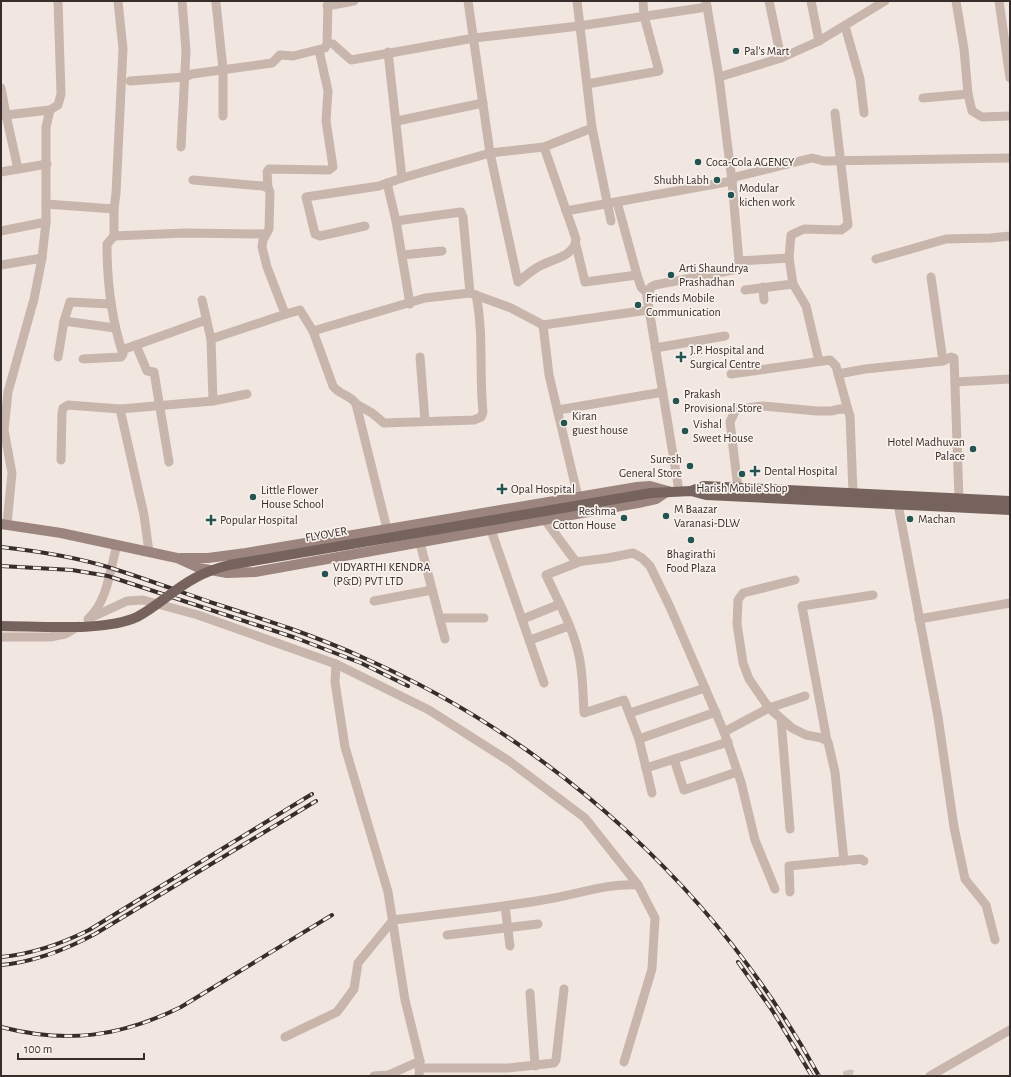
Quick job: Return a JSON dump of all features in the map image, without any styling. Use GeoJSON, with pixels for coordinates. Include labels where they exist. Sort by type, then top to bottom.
{"type":"FeatureCollection","features":[{"type":"Feature","properties":{"kind":"main road"},"geometry":{"type":"LineString","coordinates":[[691,491],[704,486],[853,493],[897,499],[1010,510]]}},
{"type":"Feature","properties":{"kind":"main road"},"geometry":{"type":"LineString","coordinates":[[691,491],[706,495],[897,499],[959,498],[1010,501]]}},
{"type":"Feature","properties":{"kind":"main road","name":"FLYOVER"},"geometry":{"type":"LineString","coordinates":[[1,626],[86,626],[123,622],[152,608],[194,578],[210,570],[229,564],[651,492],[691,491]]}},
{"type":"Feature","properties":{"kind":"street"},"geometry":{"type":"LineString","coordinates":[[4,116],[50,110],[58,105],[61,94],[58,1]]}},
{"type":"Feature","properties":{"kind":"street"},"geometry":{"type":"LineString","coordinates":[[83,359],[121,357],[123,354],[115,328],[110,304],[107,244],[114,236],[114,209],[122,82],[123,49],[118,1]]}},
{"type":"Feature","properties":{"kind":"street"},"geometry":{"type":"LineString","coordinates":[[181,147],[186,50],[182,1]]}},
{"type":"Feature","properties":{"kind":"street"},"geometry":{"type":"LineString","coordinates":[[130,81],[185,77],[192,74],[219,71],[223,69],[272,63],[280,55],[293,56],[319,50],[328,44],[327,3],[354,1]]}},
{"type":"Feature","properties":{"kind":"street"},"geometry":{"type":"LineString","coordinates":[[468,1],[490,153],[518,282],[538,267],[570,252],[576,245]]}},
{"type":"Feature","properties":{"kind":"street"},"geometry":{"type":"LineString","coordinates":[[577,1],[592,128],[611,221]]}},
{"type":"Feature","properties":{"kind":"street"},"geometry":{"type":"LineString","coordinates":[[587,84],[659,71],[644,16],[643,1]]}},
{"type":"Feature","properties":{"kind":"street"},"geometry":{"type":"LineString","coordinates":[[770,1],[781,58]]}},
{"type":"Feature","properties":{"kind":"street"},"geometry":{"type":"LineString","coordinates":[[811,1],[820,41]]}},
{"type":"Feature","properties":{"kind":"street"},"geometry":{"type":"LineString","coordinates":[[719,77],[781,58],[820,41],[885,1]]}},
{"type":"Feature","properties":{"kind":"street"},"geometry":{"type":"LineString","coordinates":[[956,1],[964,49],[968,94],[972,111],[977,116],[982,117],[1010,116]]}},
{"type":"Feature","properties":{"kind":"street"},"geometry":{"type":"LineString","coordinates":[[999,1],[1005,20],[1010,78]]}},
{"type":"Feature","properties":{"kind":"street"},"geometry":{"type":"LineString","coordinates":[[216,4],[223,69],[223,116]]}},
{"type":"Feature","properties":{"kind":"street"},"geometry":{"type":"LineString","coordinates":[[333,44],[350,60],[388,52],[474,38],[579,26],[644,16],[706,4],[719,77],[732,181],[739,261],[737,267],[733,270],[655,285],[651,287],[648,294],[648,310],[663,392],[674,491]]}},
{"type":"Feature","properties":{"kind":"street"},"geometry":{"type":"LineString","coordinates":[[845,26],[860,79],[864,113]]}},
{"type":"Feature","properties":{"kind":"street"},"geometry":{"type":"LineString","coordinates":[[286,314],[282,308],[264,260],[262,244],[268,230],[270,192],[268,188],[267,172],[269,169],[329,170],[333,167],[326,121],[328,91],[319,50]]}},
{"type":"Feature","properties":{"kind":"street"},"geometry":{"type":"LineString","coordinates":[[388,52],[397,121],[402,178]]}},
{"type":"Feature","properties":{"kind":"street"},"geometry":{"type":"LineString","coordinates":[[1,88],[4,116],[18,169]]}},
{"type":"Feature","properties":{"kind":"street"},"geometry":{"type":"LineString","coordinates":[[923,98],[968,94]]}},
{"type":"Feature","properties":{"kind":"street"},"geometry":{"type":"LineString","coordinates":[[397,121],[483,103]]}},
{"type":"Feature","properties":{"kind":"street"},"geometry":{"type":"LineString","coordinates":[[50,110],[46,127],[46,222],[42,258],[34,299],[8,392],[4,430],[12,483],[4,524],[61,533],[177,558],[208,558],[246,553],[637,486],[650,486],[674,491]]}},
{"type":"Feature","properties":{"kind":"street"},"geometry":{"type":"LineString","coordinates":[[819,361],[806,306],[793,284],[789,258],[792,235],[804,230],[841,230],[848,225],[835,113]]}},
{"type":"Feature","properties":{"kind":"street"},"geometry":{"type":"LineString","coordinates":[[365,226],[320,236],[315,234],[306,197],[322,193],[379,186],[490,153],[544,147],[592,128]]}},
{"type":"Feature","properties":{"kind":"street"},"geometry":{"type":"LineString","coordinates":[[544,147],[576,239],[576,245],[586,282],[637,275]]}},
{"type":"Feature","properties":{"kind":"street"},"geometry":{"type":"LineString","coordinates":[[566,211],[732,181],[735,177],[812,158],[824,161],[840,161],[1010,158]]}},
{"type":"Feature","properties":{"kind":"street"},"geometry":{"type":"LineString","coordinates":[[1,172],[47,164]]}},
{"type":"Feature","properties":{"kind":"street"},"geometry":{"type":"LineString","coordinates":[[193,180],[263,186],[268,188]]}},
{"type":"Feature","properties":{"kind":"street"},"geometry":{"type":"LineString","coordinates":[[387,183],[396,221],[410,304]]}},
{"type":"Feature","properties":{"kind":"street"},"geometry":{"type":"LineString","coordinates":[[618,202],[637,275],[641,287],[648,294]]}},
{"type":"Feature","properties":{"kind":"street"},"geometry":{"type":"LineString","coordinates":[[46,204],[114,209]]}},
{"type":"Feature","properties":{"kind":"street"},"geometry":{"type":"LineString","coordinates":[[356,404],[372,413],[384,423],[474,420],[481,417],[483,412],[480,378],[481,320],[473,294],[463,217],[461,212],[396,221]]}},
{"type":"Feature","properties":{"kind":"street"},"geometry":{"type":"LineString","coordinates":[[1,231],[46,222]]}},
{"type":"Feature","properties":{"kind":"street"},"geometry":{"type":"LineString","coordinates":[[114,236],[185,233],[266,234]]}},
{"type":"Feature","properties":{"kind":"street"},"geometry":{"type":"LineString","coordinates":[[876,259],[946,239],[1010,236]]}},
{"type":"Feature","properties":{"kind":"street"},"geometry":{"type":"LineString","coordinates":[[402,255],[442,251]]}},
{"type":"Feature","properties":{"kind":"street"},"geometry":{"type":"LineString","coordinates":[[1,265],[42,258]]}},
{"type":"Feature","properties":{"kind":"street"},"geometry":{"type":"LineString","coordinates":[[739,261],[789,258]]}},
{"type":"Feature","properties":{"kind":"street"},"geometry":{"type":"LineString","coordinates":[[931,277],[943,362]]}},
{"type":"Feature","properties":{"kind":"street"},"geometry":{"type":"LineString","coordinates":[[745,290],[793,284]]}},
{"type":"Feature","properties":{"kind":"street"},"geometry":{"type":"LineString","coordinates":[[763,287],[764,300]]}},
{"type":"Feature","properties":{"kind":"street"},"geometry":{"type":"LineString","coordinates":[[313,331],[410,304],[425,298],[473,294],[511,308],[543,325],[648,310]]}},
{"type":"Feature","properties":{"kind":"street"},"geometry":{"type":"LineString","coordinates":[[202,300],[211,339],[213,401]]}},
{"type":"Feature","properties":{"kind":"street"},"geometry":{"type":"LineString","coordinates":[[58,357],[64,321],[70,302],[110,304]]}},
{"type":"Feature","properties":{"kind":"street"},"geometry":{"type":"LineString","coordinates":[[211,339],[300,310],[313,331],[333,386],[336,390],[352,398],[356,404],[387,529]]}},
{"type":"Feature","properties":{"kind":"street"},"geometry":{"type":"LineString","coordinates":[[122,350],[206,320]]}},
{"type":"Feature","properties":{"kind":"street"},"geometry":{"type":"LineString","coordinates":[[64,321],[115,328]]}},
{"type":"Feature","properties":{"kind":"street"},"geometry":{"type":"LineString","coordinates":[[543,325],[549,375],[578,496]]}},
{"type":"Feature","properties":{"kind":"street"},"geometry":{"type":"LineString","coordinates":[[655,348],[725,336]]}},
{"type":"Feature","properties":{"kind":"street"},"geometry":{"type":"LineString","coordinates":[[136,346],[147,371],[154,372],[169,462]]}},
{"type":"Feature","properties":{"kind":"street"},"geometry":{"type":"LineString","coordinates":[[420,357],[425,421]]}},
{"type":"Feature","properties":{"kind":"street"},"geometry":{"type":"LineString","coordinates":[[838,374],[865,369],[943,362],[951,357],[954,358],[956,362],[955,382],[959,498]]}},
{"type":"Feature","properties":{"kind":"street"},"geometry":{"type":"LineString","coordinates":[[731,374],[830,360],[836,366],[850,416],[853,493]]}},
{"type":"Feature","properties":{"kind":"street"},"geometry":{"type":"LineString","coordinates":[[955,382],[1010,379]]}},
{"type":"Feature","properties":{"kind":"street"},"geometry":{"type":"LineString","coordinates":[[558,410],[663,392]]}},
{"type":"Feature","properties":{"kind":"street"},"geometry":{"type":"LineString","coordinates":[[61,460],[63,408],[68,405],[120,409],[159,404],[213,401],[247,394]]}},
{"type":"Feature","properties":{"kind":"street"},"geometry":{"type":"LineString","coordinates":[[738,488],[730,422],[736,410],[763,406],[817,411],[831,411],[840,409],[848,410]]}},
{"type":"Feature","properties":{"kind":"street"},"geometry":{"type":"LineString","coordinates":[[120,409],[144,515],[149,552]]}},
{"type":"Feature","properties":{"kind":"street"},"geometry":{"type":"LineString","coordinates":[[177,558],[199,568],[220,572],[255,572],[638,503],[656,499],[674,491]]}},
{"type":"Feature","properties":{"kind":"street"},"geometry":{"type":"LineString","coordinates":[[897,499],[938,716],[954,827],[965,879],[986,905],[995,940]]}},
{"type":"Feature","properties":{"kind":"street"},"geometry":{"type":"LineString","coordinates":[[545,520],[572,559],[579,562]]}},
{"type":"Feature","properties":{"kind":"street"},"geometry":{"type":"LineString","coordinates":[[491,530],[544,683]]}},
{"type":"Feature","properties":{"kind":"street"},"geometry":{"type":"LineString","coordinates":[[420,542],[445,639]]}},
{"type":"Feature","properties":{"kind":"street"},"geometry":{"type":"LineString","coordinates":[[1,637],[50,637],[65,634],[83,624],[100,604],[104,595],[117,545]]}},
{"type":"Feature","properties":{"kind":"street"},"geometry":{"type":"LineString","coordinates":[[652,793],[639,739],[624,700],[584,713],[580,661],[569,626],[546,575],[579,562],[608,558],[633,552],[650,566],[670,607],[728,742],[755,840],[775,889]]}},
{"type":"Feature","properties":{"kind":"street"},"geometry":{"type":"LineString","coordinates":[[795,580],[743,593],[738,600],[736,612],[743,663],[748,679],[769,708],[799,733],[822,738],[827,741]]}},
{"type":"Feature","properties":{"kind":"street"},"geometry":{"type":"LineString","coordinates":[[374,601],[432,590]]}},
{"type":"Feature","properties":{"kind":"street"},"geometry":{"type":"LineString","coordinates":[[844,862],[835,772],[827,741],[802,606],[873,595]]}},
{"type":"Feature","properties":{"kind":"street"},"geometry":{"type":"LineString","coordinates":[[88,619],[127,601],[143,600],[198,616],[336,664],[429,710],[509,761],[585,818],[638,885],[655,918],[652,969],[624,1062]]}},
{"type":"Feature","properties":{"kind":"street"},"geometry":{"type":"LineString","coordinates":[[920,619],[1010,603]]}},
{"type":"Feature","properties":{"kind":"street"},"geometry":{"type":"LineString","coordinates":[[523,619],[560,604]]}},
{"type":"Feature","properties":{"kind":"street"},"geometry":{"type":"LineString","coordinates":[[440,618],[484,618]]}},
{"type":"Feature","properties":{"kind":"street"},"geometry":{"type":"LineString","coordinates":[[530,640],[569,626]]}},
{"type":"Feature","properties":{"kind":"street"},"geometry":{"type":"LineString","coordinates":[[336,664],[335,682],[345,746],[388,892],[405,1000],[419,1068]]}},
{"type":"Feature","properties":{"kind":"street"},"geometry":{"type":"LineString","coordinates":[[630,713],[705,688]]}},
{"type":"Feature","properties":{"kind":"street"},"geometry":{"type":"LineString","coordinates":[[724,732],[769,708],[805,696]]}},
{"type":"Feature","properties":{"kind":"street"},"geometry":{"type":"LineString","coordinates":[[639,739],[716,712]]}},
{"type":"Feature","properties":{"kind":"street"},"geometry":{"type":"LineString","coordinates":[[781,719],[790,830]]}},
{"type":"Feature","properties":{"kind":"street"},"geometry":{"type":"LineString","coordinates":[[646,768],[728,742]]}},
{"type":"Feature","properties":{"kind":"street"},"geometry":{"type":"LineString","coordinates":[[674,759],[684,790],[737,772]]}},
{"type":"Feature","properties":{"kind":"street"},"geometry":{"type":"LineString","coordinates":[[790,892],[789,866],[844,862],[861,859],[864,862]]}},
{"type":"Feature","properties":{"kind":"street"},"geometry":{"type":"LineString","coordinates":[[285,1037],[337,1012],[354,989],[358,963],[393,920],[555,898],[598,887],[621,884],[638,885]]}},
{"type":"Feature","properties":{"kind":"street"},"geometry":{"type":"LineString","coordinates":[[505,906],[510,946]]}},
{"type":"Feature","properties":{"kind":"street"},"geometry":{"type":"LineString","coordinates":[[447,935],[538,924]]}},
{"type":"Feature","properties":{"kind":"street"},"geometry":{"type":"LineString","coordinates":[[374,1076],[388,1075],[419,1068],[508,1068],[551,1065],[556,1060],[564,989]]}},
{"type":"Feature","properties":{"kind":"street"},"geometry":{"type":"LineString","coordinates":[[530,993],[535,1066]]}},
{"type":"Feature","properties":{"kind":"street"},"geometry":{"type":"LineString","coordinates":[[930,1076],[1010,1030]]}},
{"type":"Feature","properties":{"kind":"tunnel"},"geometry":{"type":"LineString","coordinates":[[844,1076],[850,1074],[855,1076]]}},
{"type":"Feature","properties":{"kind":"railway"},"geometry":{"type":"LineString","coordinates":[[1,547],[28,550],[98,564],[309,635],[364,658],[435,693],[502,733],[566,779],[626,830],[681,885],[732,945],[778,1009],[819,1076]]}},
{"type":"Feature","properties":{"kind":"railway"},"geometry":{"type":"LineString","coordinates":[[1,566],[72,570],[108,576],[296,638],[361,663],[408,686]]}},
{"type":"Feature","properties":{"kind":"railway"},"geometry":{"type":"LineString","coordinates":[[1,957],[13,956],[46,948],[89,930],[312,794]]}},
{"type":"Feature","properties":{"kind":"railway"},"geometry":{"type":"LineString","coordinates":[[1,965],[38,958],[72,945],[95,934],[316,801]]}},
{"type":"Feature","properties":{"kind":"railway"},"geometry":{"type":"LineString","coordinates":[[1,1027],[48,1035],[71,1036],[93,1035],[136,1025],[181,1007],[332,915]]}},
{"type":"Feature","properties":{"kind":"railway"},"geometry":{"type":"LineString","coordinates":[[738,962],[772,1010],[812,1076]]}},
{"type":"Feature","properties":{"kind":"place","name":"Pal's Mart"},"geometry":{"type":"Point","coordinates":[736,51]}},
{"type":"Feature","properties":{"kind":"place","name":"Coca-Cola AGENCY"},"geometry":{"type":"Point","coordinates":[698,162]}},
{"type":"Feature","properties":{"kind":"place","name":"Shubh Labh"},"geometry":{"type":"Point","coordinates":[717,180]}},
{"type":"Feature","properties":{"kind":"place","name":"Modular kichen work"},"geometry":{"type":"Point","coordinates":[731,195]}},
{"type":"Feature","properties":{"kind":"place","name":"Arti Shaundrya Prashadhan"},"geometry":{"type":"Point","coordinates":[671,275]}},
{"type":"Feature","properties":{"kind":"place","name":"Friends Mobile Communication"},"geometry":{"type":"Point","coordinates":[638,305]}},
{"type":"Feature","properties":{"kind":"place","name":"J.P. Hospital and Surgical Centre"},"geometry":{"type":"Point","coordinates":[681,357]}},
{"type":"Feature","properties":{"kind":"place","name":"Prakash Provisional Store"},"geometry":{"type":"Point","coordinates":[676,401]}},
{"type":"Feature","properties":{"kind":"place","name":"Kiran guest house"},"geometry":{"type":"Point","coordinates":[564,423]}},
{"type":"Feature","properties":{"kind":"place","name":"Vishal Sweet House"},"geometry":{"type":"Point","coordinates":[685,431]}},
{"type":"Feature","properties":{"kind":"place","name":"Hotel Madhuvan Palace"},"geometry":{"type":"Point","coordinates":[973,449]}},
{"type":"Feature","properties":{"kind":"place","name":"Suresh General Store"},"geometry":{"type":"Point","coordinates":[690,466]}},
{"type":"Feature","properties":{"kind":"place","name":"Dental Hospital"},"geometry":{"type":"Point","coordinates":[755,471]}},
{"type":"Feature","properties":{"kind":"place","name":"Harish Mobile Shop"},"geometry":{"type":"Point","coordinates":[742,474]}},
{"type":"Feature","properties":{"kind":"place","name":"Opal Hospital"},"geometry":{"type":"Point","coordinates":[502,489]}},
{"type":"Feature","properties":{"kind":"place","name":"Little Flower House School"},"geometry":{"type":"Point","coordinates":[253,497]}},
{"type":"Feature","properties":{"kind":"place","name":"M Baazar Varanasi-DLW"},"geometry":{"type":"Point","coordinates":[666,516]}},
{"type":"Feature","properties":{"kind":"place","name":"Reshma Cotton House"},"geometry":{"type":"Point","coordinates":[624,518]}},
{"type":"Feature","properties":{"kind":"place","name":"Machan"},"geometry":{"type":"Point","coordinates":[910,519]}},
{"type":"Feature","properties":{"kind":"place","name":"Popular Hospital"},"geometry":{"type":"Point","coordinates":[211,520]}},
{"type":"Feature","properties":{"kind":"place","name":"Bhagirathi Food Plaza"},"geometry":{"type":"Point","coordinates":[691,540]}},
{"type":"Feature","properties":{"kind":"place","name":"VIDYARTHI KENDRA (P&D) PVT LTD"},"geometry":{"type":"Point","coordinates":[325,574]}}]}
